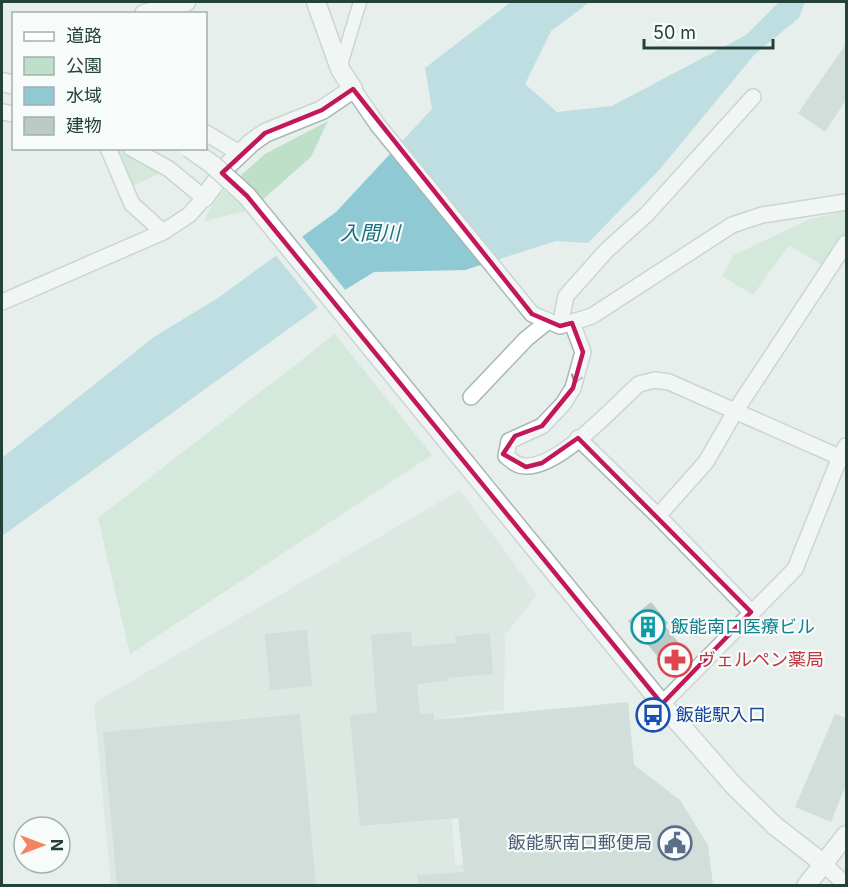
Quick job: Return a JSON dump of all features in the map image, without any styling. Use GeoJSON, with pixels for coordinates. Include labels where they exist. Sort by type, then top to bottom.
{"type":"FeatureCollection","features":[{"type":"Feature","properties":{"kind":"street"},"geometry":{"type":"LineString","coordinates":[[151,12],[186,2]]}},
{"type":"Feature","properties":{"kind":"street"},"geometry":{"type":"LineString","coordinates":[[316,2],[340,69],[377,124],[532,314],[560,324],[583,352],[573,388],[563,404],[542,426],[509,441],[506,456],[515,464],[526,467],[542,463],[564,451],[639,384],[656,380],[669,382],[844,454],[795,569],[662,704]]}},
{"type":"Feature","properties":{"kind":"street"},"geometry":{"type":"LineString","coordinates":[[340,69],[360,2]]}},
{"type":"Feature","properties":{"kind":"street"},"geometry":{"type":"LineString","coordinates":[[2,302],[163,232],[189,215],[239,153],[265,133],[322,110],[353,89]]}},
{"type":"Feature","properties":{"kind":"street"},"geometry":{"type":"LineString","coordinates":[[560,324],[566,296],[606,251],[647,214],[753,97]]}},
{"type":"Feature","properties":{"kind":"street"},"geometry":{"type":"LineString","coordinates":[[207,134],[239,153]]}},
{"type":"Feature","properties":{"kind":"street"},"geometry":{"type":"LineString","coordinates":[[109,150],[132,204],[163,232]]}},
{"type":"Feature","properties":{"kind":"street"},"geometry":{"type":"LineString","coordinates":[[135,150],[169,169],[204,198]]}},
{"type":"Feature","properties":{"kind":"street"},"geometry":{"type":"LineString","coordinates":[[192,150],[213,165],[247,196],[662,704],[735,787],[775,826],[824,864],[846,885]]}},
{"type":"Feature","properties":{"kind":"street"},"geometry":{"type":"LineString","coordinates":[[471,397],[526,339],[560,324],[592,316],[732,225],[762,215],[846,202]]}},
{"type":"Feature","properties":{"kind":"street"},"geometry":{"type":"LineString","coordinates":[[658,516],[706,462],[736,410],[846,243]]}},
{"type":"Feature","properties":{"kind":"street"},"geometry":{"type":"LineString","coordinates":[[578,438],[751,612]]}},
{"type":"Feature","properties":{"kind":"street"},"geometry":{"type":"LineString","coordinates":[[806,885],[846,835]]}},
{"type":"Feature","properties":{"kind":"street"},"geometry":{"type":"LineString","coordinates":[[824,864],[846,870]]}},
{"type":"Feature","properties":{"kind":"highlighted area"},"geometry":{"type":"Polygon","coordinates":[[[353,89],[532,314],[560,326],[572,323],[583,352],[573,388],[542,426],[515,436],[503,454],[526,467],[542,463],[578,438],[751,612],[662,704],[247,196],[222,173],[265,133],[322,110],[353,89]]]}},
{"type":"Feature","properties":{"kind":"shaded area"},"geometry":{"type":"Polygon","coordinates":[[[460,490],[537,595],[505,635],[504,710],[445,717],[455,865],[479,864],[482,885],[111,885],[94,703],[460,490]]]}},
{"type":"Feature","properties":{"kind":"green space"},"geometry":{"type":"Polygon","coordinates":[[[328,121],[311,157],[251,210],[204,221],[217,197],[265,154],[328,121]]]}},
{"type":"Feature","properties":{"kind":"green space"},"geometry":{"type":"Polygon","coordinates":[[[115,150],[161,173],[133,186],[115,150]]]}},
{"type":"Feature","properties":{"kind":"green space"},"geometry":{"type":"Polygon","coordinates":[[[846,211],[846,234],[822,265],[789,245],[753,295],[722,276],[734,255],[810,219],[846,211]]]}},
{"type":"Feature","properties":{"kind":"green space"},"geometry":{"type":"Polygon","coordinates":[[[335,334],[432,455],[130,654],[98,518],[335,334]]]}},
{"type":"Feature","properties":{"kind":"water","name":"入間川"},"geometry":{"type":"Polygon","coordinates":[[[511,2],[590,2],[551,31],[525,84],[557,112],[612,106],[746,35],[779,2],[805,2],[799,18],[755,54],[659,170],[588,243],[556,241],[465,270],[374,272],[327,301],[2,536],[2,458],[154,337],[218,298],[336,212],[432,109],[425,68],[511,2]]]}},
{"type":"Feature","properties":{"kind":"pier"},"geometry":{"type":"Polygon","coordinates":[[[300,234],[347,292],[320,310],[273,252],[300,234]]]}},
{"type":"Feature","properties":{"kind":"building"},"geometry":{"type":"Polygon","coordinates":[[[846,44],[846,100],[825,132],[798,113],[846,44]]]}},
{"type":"Feature","properties":{"kind":"building"},"geometry":{"type":"Polygon","coordinates":[[[651,602],[668,623],[665,626],[692,659],[673,679],[628,621],[651,602]]]}},
{"type":"Feature","properties":{"kind":"building"},"geometry":{"type":"Polygon","coordinates":[[[307,630],[312,686],[270,690],[265,634],[307,630]]]}},
{"type":"Feature","properties":{"kind":"building"},"geometry":{"type":"Polygon","coordinates":[[[411,631],[412,647],[456,643],[455,636],[490,633],[493,674],[447,678],[447,681],[417,684],[420,714],[434,713],[434,720],[628,702],[634,765],[680,800],[708,845],[713,885],[418,885],[417,875],[464,872],[458,818],[360,826],[350,715],[377,712],[371,635],[411,631]]]}},
{"type":"Feature","properties":{"kind":"building"},"geometry":{"type":"Polygon","coordinates":[[[300,714],[316,885],[117,885],[103,732],[300,714]]]}},
{"type":"Feature","properties":{"kind":"building"},"geometry":{"type":"Polygon","coordinates":[[[835,714],[846,718],[846,785],[831,822],[795,807],[835,714]]]}},
{"type":"Feature","properties":{"kind":"place","name":"飯能南口医療ビル"},"geometry":{"type":"Point","coordinates":[648,627]}},
{"type":"Feature","properties":{"kind":"place","name":"ヴェルペン薬局"},"geometry":{"type":"Point","coordinates":[675,660]}},
{"type":"Feature","properties":{"kind":"place","name":"飯能駅入口"},"geometry":{"type":"Point","coordinates":[653,715]}},
{"type":"Feature","properties":{"kind":"place","name":"飯能駅南口郵便局"},"geometry":{"type":"Point","coordinates":[675,843]}}]}
